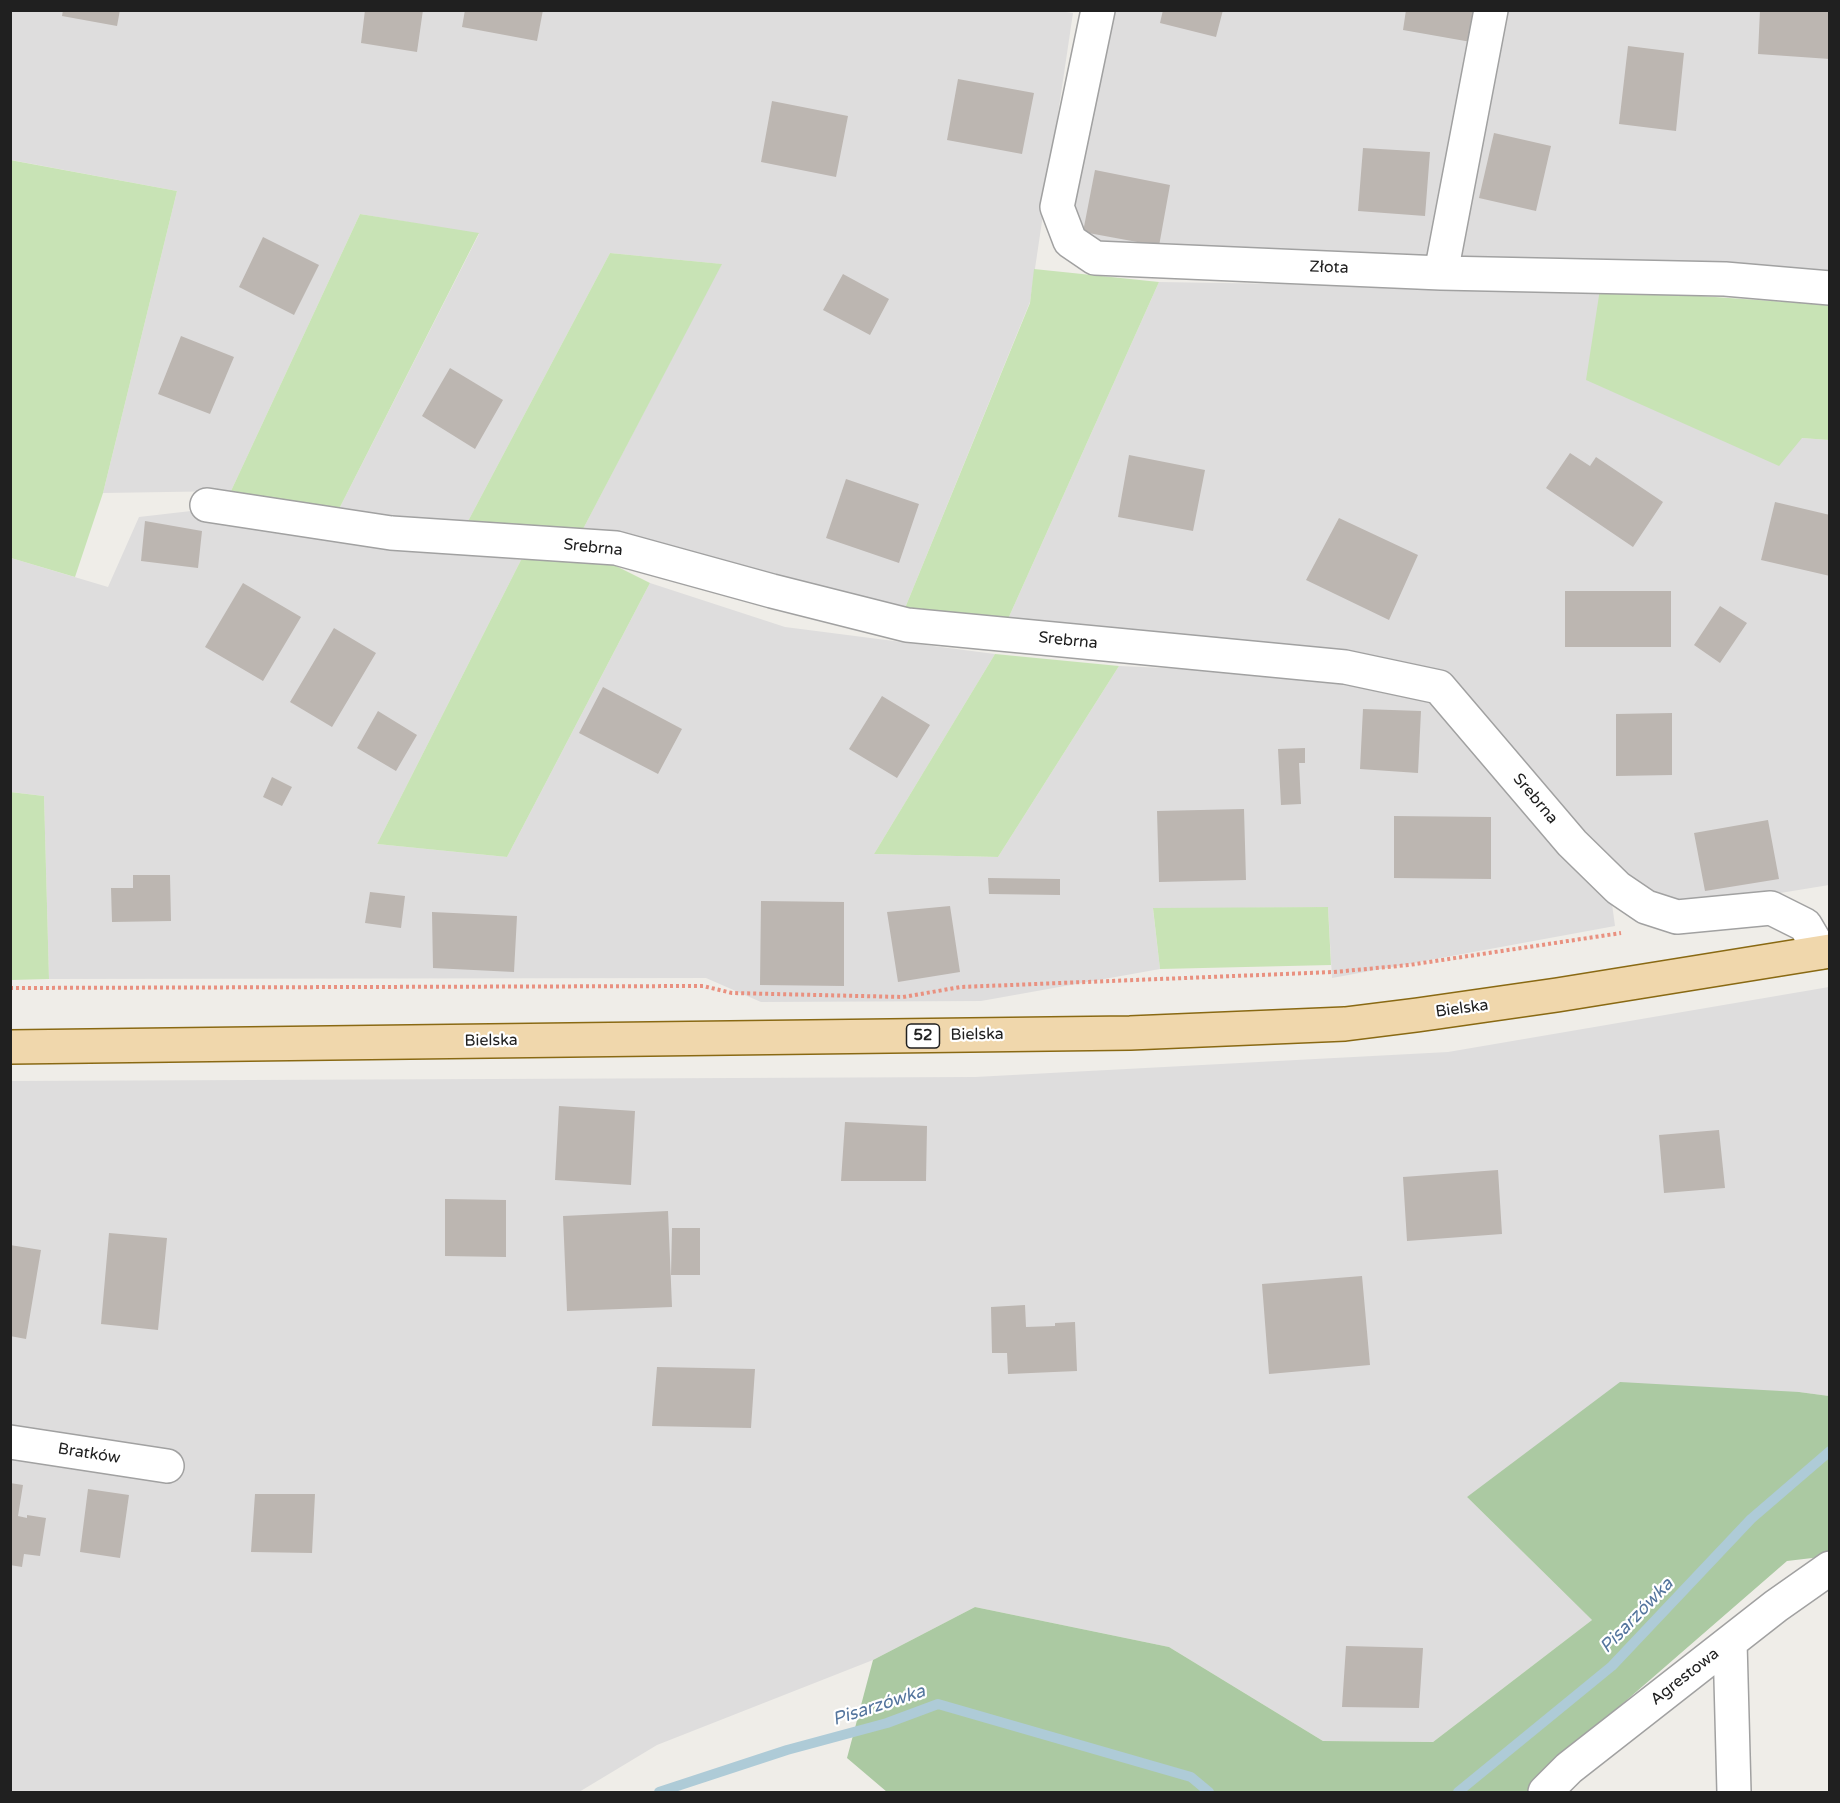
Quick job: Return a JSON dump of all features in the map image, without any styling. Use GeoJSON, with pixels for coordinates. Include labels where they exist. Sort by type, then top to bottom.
{"type":"FeatureCollection","features":[{"type":"Feature","properties":{"kind":"main road","name":"Bielska"},"geometry":{"type":"LineString","coordinates":[[10,1047],[1130,1033],[1274,1028],[1345,1024],[1417,1015],[1557,995],[1825,951]]}},
{"type":"Feature","properties":{"kind":"street","name":"Złota"},"geometry":{"type":"LineString","coordinates":[[1098,10],[1056,207],[1070,241],[1095,258],[1441,273],[1725,279],[1830,288]]}},
{"type":"Feature","properties":{"kind":"street"},"geometry":{"type":"LineString","coordinates":[[1441,273],[1491,10]]}},
{"type":"Feature","properties":{"kind":"street","name":"Srebrna"},"geometry":{"type":"LineString","coordinates":[[207,505],[391,533],[616,548],[907,625],[1345,667],[1439,687],[1572,843],[1618,888],[1646,907],[1677,917],[1772,908],[1805,925],[1825,951]]}},
{"type":"Feature","properties":{"kind":"street","name":"Bratków"},"geometry":{"type":"LineString","coordinates":[[10,1442],[167,1466]]}},
{"type":"Feature","properties":{"kind":"street","name":"Agrestowa"},"geometry":{"type":"LineString","coordinates":[[1545,1792],[1569,1768],[1776,1606],[1830,1568]]}},
{"type":"Feature","properties":{"kind":"street"},"geometry":{"type":"LineString","coordinates":[[1730,1642],[1734,1792]]}},
{"type":"Feature","properties":{"kind":"path"},"geometry":{"type":"LineString","coordinates":[[10,988],[703,986],[732,993],[903,997],[961,987],[1334,972],[1409,965],[1632,931],[1660,912]]}},
{"type":"Feature","properties":{"kind":"shaded area"},"geometry":{"type":"Polygon","coordinates":[[[1053,10],[1073,13],[1030,302],[903,613],[582,531],[721,264],[610,253],[466,525],[339,509],[479,234],[360,214],[231,491],[103,493],[177,191],[11,160],[10,11],[1053,10]]]}},
{"type":"Feature","properties":{"kind":"shaded area"},"geometry":{"type":"Polygon","coordinates":[[[1110,11],[1829,11],[1829,279],[1110,252],[1081,239],[1065,210],[1110,11]]]}},
{"type":"Feature","properties":{"kind":"shaded area"},"geometry":{"type":"Polygon","coordinates":[[[1159,282],[1600,289],[1802,438],[1829,440],[1829,885],[1713,904],[1650,898],[1583,839],[1430,670],[1008,619],[1159,282]]]}},
{"type":"Feature","properties":{"kind":"shaded area"},"geometry":{"type":"Polygon","coordinates":[[[191,511],[521,560],[377,844],[507,857],[650,583],[785,627],[995,654],[874,854],[998,857],[1119,666],[1345,676],[1430,702],[1610,889],[1615,926],[1332,978],[1328,907],[1153,909],[1160,969],[981,1001],[761,1002],[706,978],[49,979],[44,796],[11,792],[11,558],[108,587],[139,517],[191,511]]]}},
{"type":"Feature","properties":{"kind":"shaded area"},"geometry":{"type":"Polygon","coordinates":[[[1829,987],[1829,1396],[1799,1392],[1467,1497],[1592,1620],[1433,1742],[1323,1741],[1169,1647],[975,1607],[873,1660],[657,1745],[579,1792],[11,1792],[10,1081],[975,1077],[1448,1052],[1829,987]]]}},
{"type":"Feature","properties":{"kind":"green space"},"geometry":{"type":"Polygon","coordinates":[[[10,160],[177,191],[103,493],[75,577],[11,558],[10,160]]]}},
{"type":"Feature","properties":{"kind":"green space"},"geometry":{"type":"Polygon","coordinates":[[[360,214],[479,233],[339,509],[231,491],[360,214]]]}},
{"type":"Feature","properties":{"kind":"green space"},"geometry":{"type":"Polygon","coordinates":[[[610,253],[722,264],[582,531],[466,525],[610,253]]]}},
{"type":"Feature","properties":{"kind":"green space"},"geometry":{"type":"Polygon","coordinates":[[[1034,269],[1159,282],[1008,619],[903,613],[1030,303],[1034,269]]]}},
{"type":"Feature","properties":{"kind":"green space"},"geometry":{"type":"Polygon","coordinates":[[[1600,289],[1829,305],[1829,440],[1802,438],[1779,466],[1586,380],[1600,289]]]}},
{"type":"Feature","properties":{"kind":"green space"},"geometry":{"type":"Polygon","coordinates":[[[521,560],[604,560],[650,583],[507,857],[377,844],[521,560]]]}},
{"type":"Feature","properties":{"kind":"green space"},"geometry":{"type":"Polygon","coordinates":[[[995,654],[1119,666],[998,857],[874,854],[995,654]]]}},
{"type":"Feature","properties":{"kind":"green space"},"geometry":{"type":"Polygon","coordinates":[[[10,792],[44,796],[49,979],[11,980],[10,792]]]}},
{"type":"Feature","properties":{"kind":"green space"},"geometry":{"type":"Polygon","coordinates":[[[1328,907],[1331,965],[1160,969],[1153,908],[1328,907]]]}},
{"type":"Feature","properties":{"kind":"green space"},"geometry":{"type":"Polygon","coordinates":[[[1620,1382],[1799,1392],[1829,1396],[1829,1556],[1787,1561],[1560,1758],[1530,1792],[887,1792],[847,1758],[873,1660],[975,1607],[1169,1647],[1323,1741],[1433,1742],[1592,1620],[1467,1497],[1620,1382]]]}},
{"type":"Feature","properties":{"kind":"building"},"geometry":{"type":"Polygon","coordinates":[[[63,10],[120,10],[117,26],[62,16],[63,10]]]}},
{"type":"Feature","properties":{"kind":"building"},"geometry":{"type":"Polygon","coordinates":[[[365,10],[423,10],[417,52],[361,43],[365,10]]]}},
{"type":"Feature","properties":{"kind":"building"},"geometry":{"type":"Polygon","coordinates":[[[465,10],[543,10],[537,41],[462,27],[465,10]]]}},
{"type":"Feature","properties":{"kind":"building"},"geometry":{"type":"Polygon","coordinates":[[[1163,10],[1223,10],[1216,37],[1160,23],[1163,10]]]}},
{"type":"Feature","properties":{"kind":"building"},"geometry":{"type":"Polygon","coordinates":[[[1406,10],[1477,10],[1471,42],[1403,30],[1406,10]]]}},
{"type":"Feature","properties":{"kind":"building"},"geometry":{"type":"Polygon","coordinates":[[[1760,10],[1830,10],[1830,59],[1758,54],[1760,10]]]}},
{"type":"Feature","properties":{"kind":"building"},"geometry":{"type":"Polygon","coordinates":[[[1628,46],[1684,53],[1676,131],[1619,124],[1628,46]]]}},
{"type":"Feature","properties":{"kind":"building"},"geometry":{"type":"Polygon","coordinates":[[[958,79],[1034,93],[1022,154],[947,140],[958,79]]]}},
{"type":"Feature","properties":{"kind":"building"},"geometry":{"type":"Polygon","coordinates":[[[772,101],[848,116],[836,177],[761,162],[772,101]]]}},
{"type":"Feature","properties":{"kind":"building"},"geometry":{"type":"Polygon","coordinates":[[[1494,133],[1551,146],[1536,211],[1479,198],[1494,133]]]}},
{"type":"Feature","properties":{"kind":"building"},"geometry":{"type":"Polygon","coordinates":[[[1363,148],[1430,152],[1425,216],[1358,211],[1363,148]]]}},
{"type":"Feature","properties":{"kind":"building"},"geometry":{"type":"Polygon","coordinates":[[[1095,170],[1170,185],[1159,246],[1083,232],[1095,170]]]}},
{"type":"Feature","properties":{"kind":"building"},"geometry":{"type":"Polygon","coordinates":[[[263,237],[319,265],[294,315],[239,287],[263,237]]]}},
{"type":"Feature","properties":{"kind":"building"},"geometry":{"type":"Polygon","coordinates":[[[843,274],[889,299],[870,335],[823,310],[843,274]]]}},
{"type":"Feature","properties":{"kind":"building"},"geometry":{"type":"Polygon","coordinates":[[[181,336],[234,357],[210,414],[158,394],[181,336]]]}},
{"type":"Feature","properties":{"kind":"building"},"geometry":{"type":"Polygon","coordinates":[[[450,368],[503,400],[475,449],[422,416],[450,368]]]}},
{"type":"Feature","properties":{"kind":"building"},"geometry":{"type":"Polygon","coordinates":[[[1570,453],[1590,466],[1596,457],[1663,502],[1633,547],[1546,488],[1570,453]]]}},
{"type":"Feature","properties":{"kind":"building"},"geometry":{"type":"Polygon","coordinates":[[[1129,455],[1205,470],[1193,531],[1118,517],[1129,455]]]}},
{"type":"Feature","properties":{"kind":"building"},"geometry":{"type":"Polygon","coordinates":[[[846,479],[919,504],[899,563],[826,538],[846,479]]]}},
{"type":"Feature","properties":{"kind":"building"},"geometry":{"type":"Polygon","coordinates":[[[1775,502],[1830,515],[1830,576],[1761,560],[1775,502]]]}},
{"type":"Feature","properties":{"kind":"building"},"geometry":{"type":"Polygon","coordinates":[[[1339,518],[1418,555],[1389,620],[1306,580],[1339,518]]]}},
{"type":"Feature","properties":{"kind":"building"},"geometry":{"type":"Polygon","coordinates":[[[145,521],[202,531],[198,568],[141,561],[145,521]]]}},
{"type":"Feature","properties":{"kind":"building"},"geometry":{"type":"Polygon","coordinates":[[[243,583],[301,617],[263,681],[205,647],[243,583]]]}},
{"type":"Feature","properties":{"kind":"building"},"geometry":{"type":"Polygon","coordinates":[[[1565,591],[1671,591],[1671,647],[1565,647],[1565,591]]]}},
{"type":"Feature","properties":{"kind":"building"},"geometry":{"type":"Polygon","coordinates":[[[1720,606],[1747,623],[1720,663],[1694,645],[1720,606]]]}},
{"type":"Feature","properties":{"kind":"building"},"geometry":{"type":"Polygon","coordinates":[[[334,628],[376,653],[332,727],[290,702],[334,628]]]}},
{"type":"Feature","properties":{"kind":"building"},"geometry":{"type":"Polygon","coordinates":[[[603,687],[682,729],[658,774],[579,733],[603,687]]]}},
{"type":"Feature","properties":{"kind":"building"},"geometry":{"type":"Polygon","coordinates":[[[882,696],[930,725],[897,778],[849,749],[882,696]]]}},
{"type":"Feature","properties":{"kind":"building"},"geometry":{"type":"Polygon","coordinates":[[[1363,709],[1421,711],[1418,773],[1360,769],[1363,709]]]}},
{"type":"Feature","properties":{"kind":"building"},"geometry":{"type":"Polygon","coordinates":[[[378,711],[417,735],[396,771],[357,748],[378,711]]]}},
{"type":"Feature","properties":{"kind":"building"},"geometry":{"type":"Polygon","coordinates":[[[1672,713],[1672,775],[1616,776],[1616,714],[1672,713]]]}},
{"type":"Feature","properties":{"kind":"building"},"geometry":{"type":"Polygon","coordinates":[[[1305,748],[1305,763],[1299,763],[1301,804],[1281,805],[1278,749],[1305,748]]]}},
{"type":"Feature","properties":{"kind":"building"},"geometry":{"type":"Polygon","coordinates":[[[272,777],[292,787],[282,806],[263,797],[272,777]]]}},
{"type":"Feature","properties":{"kind":"building"},"geometry":{"type":"Polygon","coordinates":[[[1244,809],[1246,880],[1159,882],[1157,811],[1244,809]]]}},
{"type":"Feature","properties":{"kind":"building"},"geometry":{"type":"Polygon","coordinates":[[[1394,816],[1491,817],[1491,879],[1394,878],[1394,816]]]}},
{"type":"Feature","properties":{"kind":"building"},"geometry":{"type":"Polygon","coordinates":[[[1768,820],[1779,879],[1705,891],[1694,833],[1768,820]]]}},
{"type":"Feature","properties":{"kind":"building"},"geometry":{"type":"Polygon","coordinates":[[[133,875],[170,875],[171,921],[112,922],[111,888],[133,888],[133,875]]]}},
{"type":"Feature","properties":{"kind":"building"},"geometry":{"type":"Polygon","coordinates":[[[988,878],[1060,879],[1060,895],[989,894],[988,878]]]}},
{"type":"Feature","properties":{"kind":"building"},"geometry":{"type":"Polygon","coordinates":[[[370,892],[405,896],[401,928],[365,923],[370,892]]]}},
{"type":"Feature","properties":{"kind":"building"},"geometry":{"type":"Polygon","coordinates":[[[761,901],[844,902],[844,986],[760,985],[761,901]]]}},
{"type":"Feature","properties":{"kind":"building"},"geometry":{"type":"Polygon","coordinates":[[[950,906],[960,972],[898,982],[887,912],[950,906]]]}},
{"type":"Feature","properties":{"kind":"building"},"geometry":{"type":"Polygon","coordinates":[[[432,912],[517,916],[514,972],[433,968],[432,912]]]}},
{"type":"Feature","properties":{"kind":"building"},"geometry":{"type":"Polygon","coordinates":[[[559,1106],[635,1111],[631,1185],[555,1180],[559,1106]]]}},
{"type":"Feature","properties":{"kind":"building"},"geometry":{"type":"Polygon","coordinates":[[[845,1122],[927,1126],[926,1181],[841,1181],[845,1122]]]}},
{"type":"Feature","properties":{"kind":"building"},"geometry":{"type":"Polygon","coordinates":[[[1719,1130],[1725,1188],[1664,1193],[1659,1135],[1719,1130]]]}},
{"type":"Feature","properties":{"kind":"building"},"geometry":{"type":"Polygon","coordinates":[[[1498,1170],[1502,1234],[1407,1241],[1403,1177],[1498,1170]]]}},
{"type":"Feature","properties":{"kind":"building"},"geometry":{"type":"Polygon","coordinates":[[[445,1199],[506,1200],[506,1257],[445,1256],[445,1199]]]}},
{"type":"Feature","properties":{"kind":"building"},"geometry":{"type":"Polygon","coordinates":[[[668,1211],[672,1307],[567,1311],[563,1216],[668,1211]]]}},
{"type":"Feature","properties":{"kind":"building"},"geometry":{"type":"Polygon","coordinates":[[[672,1228],[700,1228],[700,1275],[671,1275],[672,1228]]]}},
{"type":"Feature","properties":{"kind":"building"},"geometry":{"type":"Polygon","coordinates":[[[109,1233],[167,1238],[158,1330],[101,1324],[109,1233]]]}},
{"type":"Feature","properties":{"kind":"building"},"geometry":{"type":"Polygon","coordinates":[[[10,1245],[41,1250],[26,1339],[10,1336],[10,1245]]]}},
{"type":"Feature","properties":{"kind":"building"},"geometry":{"type":"Polygon","coordinates":[[[1362,1276],[1370,1365],[1269,1374],[1262,1284],[1362,1276]]]}},
{"type":"Feature","properties":{"kind":"building"},"geometry":{"type":"Polygon","coordinates":[[[1025,1305],[1026,1327],[1055,1326],[1055,1323],[1075,1322],[1077,1371],[1008,1374],[1007,1353],[992,1353],[991,1307],[1025,1305]]]}},
{"type":"Feature","properties":{"kind":"building"},"geometry":{"type":"Polygon","coordinates":[[[657,1367],[755,1369],[751,1428],[652,1426],[657,1367]]]}},
{"type":"Feature","properties":{"kind":"building"},"geometry":{"type":"Polygon","coordinates":[[[10,1483],[23,1485],[18,1516],[46,1518],[40,1556],[24,1554],[22,1567],[10,1565],[10,1483]]]}},
{"type":"Feature","properties":{"kind":"building"},"geometry":{"type":"Polygon","coordinates":[[[88,1489],[129,1495],[120,1558],[80,1552],[88,1489]]]}},
{"type":"Feature","properties":{"kind":"building"},"geometry":{"type":"Polygon","coordinates":[[[255,1494],[315,1494],[312,1553],[251,1552],[255,1494]]]}},
{"type":"Feature","properties":{"kind":"building"},"geometry":{"type":"Polygon","coordinates":[[[1346,1646],[1423,1648],[1419,1708],[1342,1707],[1346,1646]]]}},
{"type":"Feature","properties":{"kind":"waterway","name":"Pisarzówka"},"geometry":{"type":"LineString","coordinates":[[1458,1792],[1612,1666],[1751,1519],[1830,1451]]}},
{"type":"Feature","properties":{"kind":"waterway","name":"Pisarzówka"},"geometry":{"type":"LineString","coordinates":[[659,1792],[787,1750],[887,1723],[938,1704],[1191,1777],[1209,1792]]}}]}
